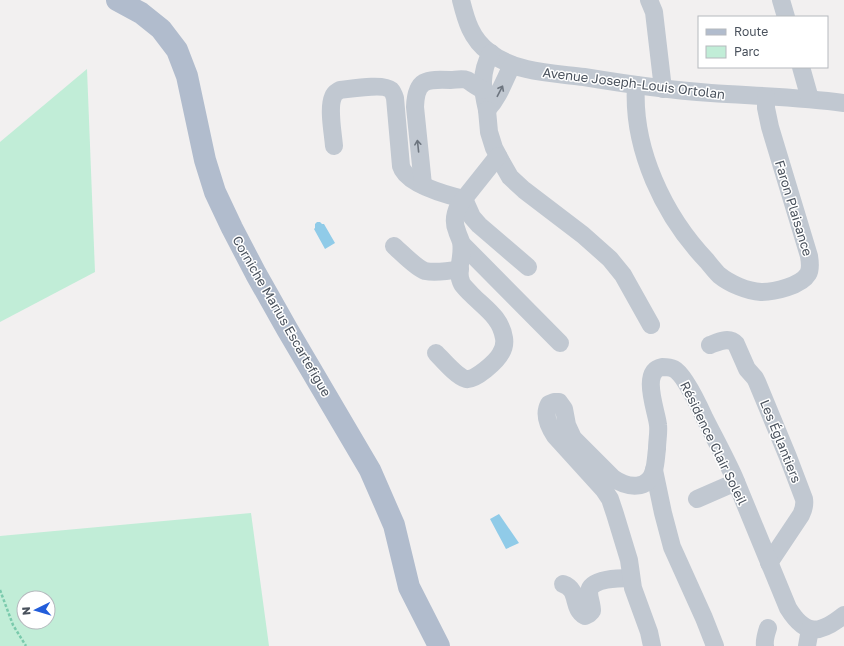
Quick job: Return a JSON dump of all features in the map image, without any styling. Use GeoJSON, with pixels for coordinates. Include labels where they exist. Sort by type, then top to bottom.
{"type":"FeatureCollection","features":[{"type":"Feature","properties":{"kind":"main road","name":"Corniche Marius Escartefigue"},"geometry":{"type":"LineString","coordinates":[[117,0],[141,13],[161,30],[177,50],[187,76],[205,160],[215,192],[256,274],[370,470],[394,525],[409,587],[439,646]]}},
{"type":"Feature","properties":{"kind":"street","name":"Avenue Joseph-Louis Ortolan"},"geometry":{"type":"LineString","coordinates":[[461,0],[465,19],[471,32],[479,42],[500,60],[526,69],[663,89],[844,102]]}},
{"type":"Feature","properties":{"kind":"street"},"geometry":{"type":"LineString","coordinates":[[649,0],[654,12],[663,89]]}},
{"type":"Feature","properties":{"kind":"street"},"geometry":{"type":"LineString","coordinates":[[781,0],[786,16]]}},
{"type":"Feature","properties":{"kind":"street"},"geometry":{"type":"LineString","coordinates":[[491,53],[487,59],[482,76],[489,132],[494,148],[510,177],[524,190],[583,234],[610,259],[623,275],[651,325]]}},
{"type":"Feature","properties":{"kind":"street"},"geometry":{"type":"LineString","coordinates":[[487,110],[498,94],[512,65]]}},
{"type":"Feature","properties":{"kind":"street"},"geometry":{"type":"LineString","coordinates":[[801,68],[810,99]]}},
{"type":"Feature","properties":{"kind":"street"},"geometry":{"type":"LineString","coordinates":[[423,185],[415,107],[416,95],[419,86],[430,81],[464,80],[483,90]]}},
{"type":"Feature","properties":{"kind":"street","name":"Faron Plaisance"},"geometry":{"type":"LineString","coordinates":[[636,85],[638,121],[642,148],[661,195],[673,217],[695,249],[719,274],[737,286],[760,292],[794,285],[804,279],[808,274],[810,263],[770,127],[766,108],[766,97]]}},
{"type":"Feature","properties":{"kind":"street"},"geometry":{"type":"LineString","coordinates":[[334,146],[332,106],[333,97],[336,92],[340,90],[374,87],[388,88],[392,91],[395,98],[402,171],[409,178],[439,192],[464,198]]}},
{"type":"Feature","properties":{"kind":"street"},"geometry":{"type":"LineString","coordinates":[[498,156],[457,209],[455,227],[462,244],[560,343]]}},
{"type":"Feature","properties":{"kind":"street"},"geometry":{"type":"LineString","coordinates":[[464,198],[472,216],[479,225],[528,267]]}},
{"type":"Feature","properties":{"kind":"street"},"geometry":{"type":"LineString","coordinates":[[436,353],[458,374],[469,379],[480,373],[494,362],[500,356],[504,346],[504,336],[498,320],[465,287],[460,278],[462,244]]}},
{"type":"Feature","properties":{"kind":"street"},"geometry":{"type":"LineString","coordinates":[[394,246],[417,266],[426,271],[460,269]]}},
{"type":"Feature","properties":{"kind":"street","name":"Les Églantiers"},"geometry":{"type":"LineString","coordinates":[[710,346],[719,342],[731,340],[736,344],[747,369],[757,382],[804,499],[801,515],[770,563]]}},
{"type":"Feature","properties":{"kind":"street","name":"Résidence Clair Soleil"},"geometry":{"type":"LineString","coordinates":[[654,470],[658,426],[653,403],[651,382],[656,370],[666,367],[674,369],[678,372],[692,394],[736,482],[792,616],[803,627],[808,638],[817,630],[834,623],[844,615]]}},
{"type":"Feature","properties":{"kind":"street"},"geometry":{"type":"LineString","coordinates":[[652,646],[649,632],[635,594],[629,560],[610,499],[606,492],[552,432],[547,419],[549,404],[557,402],[561,404],[573,438],[613,478],[619,482],[638,486],[650,479],[654,470]]}},
{"type":"Feature","properties":{"kind":"street"},"geometry":{"type":"LineString","coordinates":[[654,470],[672,547],[715,646]]}},
{"type":"Feature","properties":{"kind":"street"},"geometry":{"type":"LineString","coordinates":[[696,499],[736,482]]}},
{"type":"Feature","properties":{"kind":"street"},"geometry":{"type":"LineString","coordinates":[[638,486],[646,499],[664,518]]}},
{"type":"Feature","properties":{"kind":"street"},"geometry":{"type":"LineString","coordinates":[[563,584],[571,590],[580,613],[585,616],[592,611],[589,591],[593,585],[608,580],[631,578]]}},
{"type":"Feature","properties":{"kind":"street"},"geometry":{"type":"LineString","coordinates":[[765,646],[764,642],[768,628]]}},
{"type":"Feature","properties":{"kind":"path"},"geometry":{"type":"LineString","coordinates":[[0,590],[13,625],[26,646]]}},
{"type":"Feature","properties":{"kind":"green space"},"geometry":{"type":"Polygon","coordinates":[[[87,69],[95,272],[0,322],[0,142],[87,69]]]}},
{"type":"Feature","properties":{"kind":"green space"},"geometry":{"type":"Polygon","coordinates":[[[251,513],[269,646],[0,646],[0,536],[251,513]]]}},
{"type":"Feature","properties":{"kind":"water"},"geometry":{"type":"Polygon","coordinates":[[[317,222],[324,224],[335,243],[325,249],[314,229],[317,222]]]}},
{"type":"Feature","properties":{"kind":"water"},"geometry":{"type":"Polygon","coordinates":[[[499,514],[519,543],[506,549],[490,519],[499,514]]]}}]}
